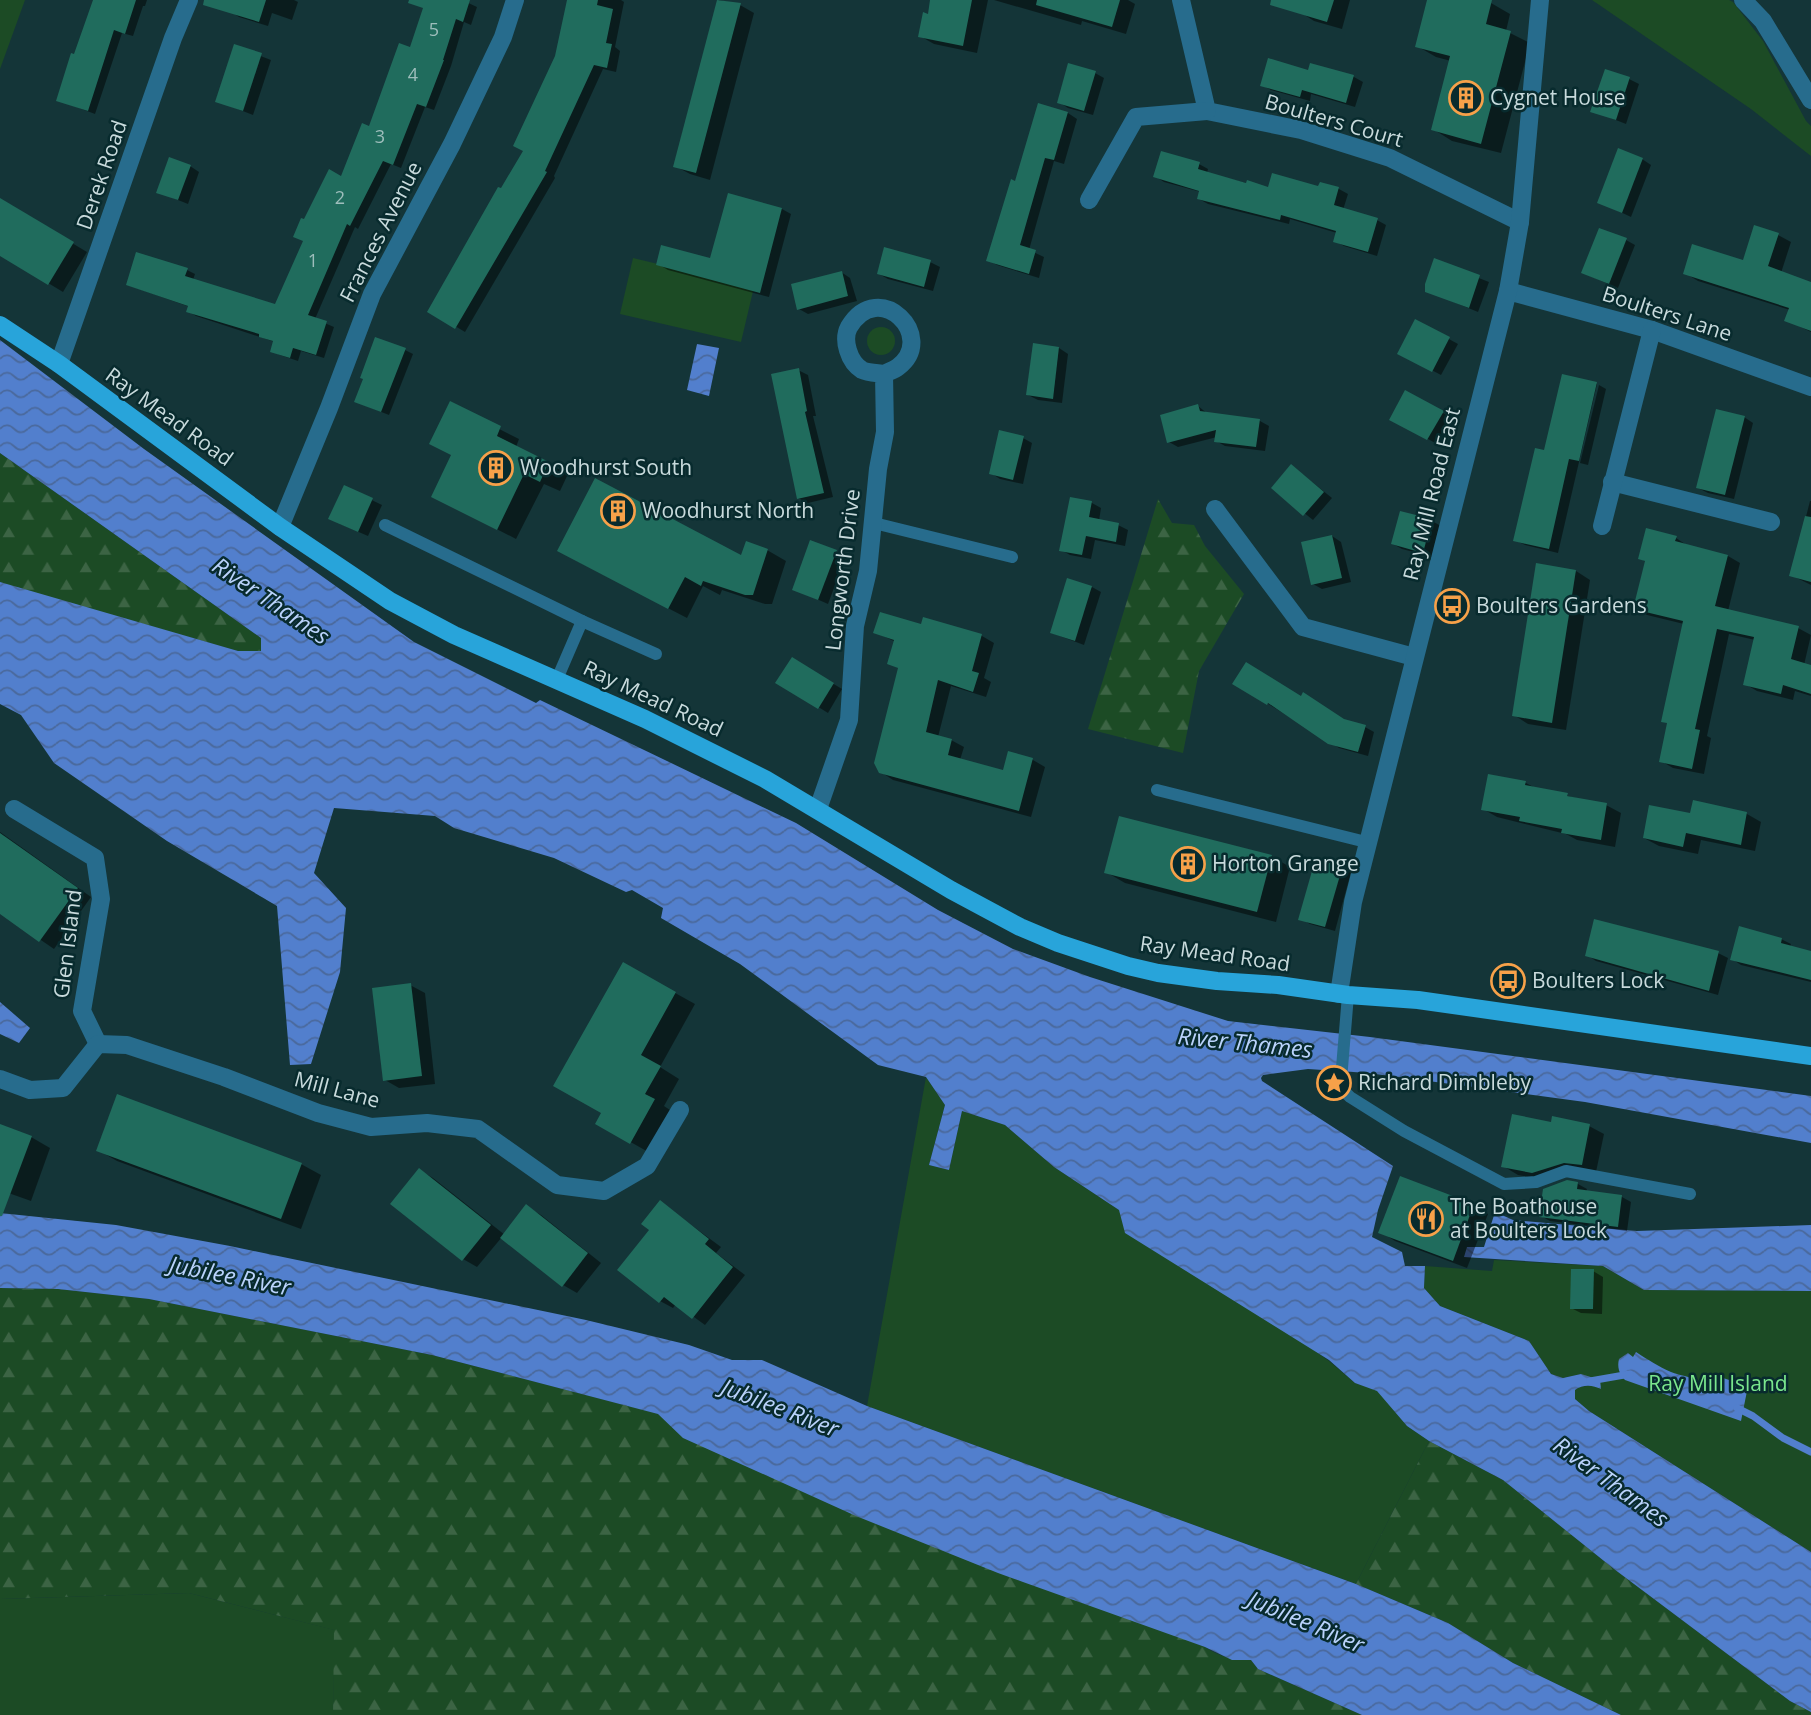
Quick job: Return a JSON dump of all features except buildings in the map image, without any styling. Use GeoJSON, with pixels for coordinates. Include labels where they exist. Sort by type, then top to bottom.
{"type":"FeatureCollection","features":[{"type":"Feature","properties":{"kind":"main road","name":"Ray Mead Road"},"geometry":{"type":"LineString","coordinates":[[0,325],[280,527],[390,601],[454,635],[645,719],[765,779],[951,890],[1020,927],[1058,943],[1158,973],[1278,985],[1343,995],[1418,1000],[1811,1056]]}},
{"type":"Feature","properties":{"kind":"street","name":"Derek Road"},"geometry":{"type":"LineString","coordinates":[[59,365],[189,0]]}},
{"type":"Feature","properties":{"kind":"street","name":"Frances Avenue"},"geometry":{"type":"LineString","coordinates":[[280,527],[372,294],[458,132],[503,37],[515,0]]}},
{"type":"Feature","properties":{"kind":"street"},"geometry":{"type":"LineString","coordinates":[[1181,0],[1207,111]]}},
{"type":"Feature","properties":{"kind":"street","name":"Ray Mill Road East"},"geometry":{"type":"LineString","coordinates":[[1343,995],[1353,902],[1508,291],[1520,222],[1540,0]]}},
{"type":"Feature","properties":{"kind":"street"},"geometry":{"type":"LineString","coordinates":[[1743,0],[1763,20],[1811,100]]}},
{"type":"Feature","properties":{"kind":"street","name":"Boulters Court"},"geometry":{"type":"LineString","coordinates":[[1089,200],[1136,117],[1207,111],[1301,130],[1390,158],[1520,222]]}},
{"type":"Feature","properties":{"kind":"street","name":"Boulters Lane"},"geometry":{"type":"LineString","coordinates":[[1508,291],[1652,330],[1811,387]]}},
{"type":"Feature","properties":{"kind":"street"},"geometry":{"type":"LineString","coordinates":[[1602,526],[1652,330]]}},
{"type":"Feature","properties":{"kind":"street","name":"Longworth Drive"},"geometry":{"type":"LineString","coordinates":[[818,809],[849,720],[855,626],[869,571],[878,469],[885,432],[884,374]]}},
{"type":"Feature","properties":{"kind":"street"},"geometry":{"type":"LineString","coordinates":[[1612,482],[1771,522]]}},
{"type":"Feature","properties":{"kind":"street"},"geometry":{"type":"LineString","coordinates":[[1215,509],[1303,626],[1414,657]]}},
{"type":"Feature","properties":{"kind":"street","name":"Glen Island"},"geometry":{"type":"LineString","coordinates":[[14,809],[95,858],[101,899],[82,1012],[98,1044]]}},
{"type":"Feature","properties":{"kind":"street"},"geometry":{"type":"LineString","coordinates":[[0,1079],[30,1090],[62,1088],[98,1044]]}},
{"type":"Feature","properties":{"kind":"street","name":"Mill Lane"},"geometry":{"type":"LineString","coordinates":[[98,1044],[127,1045],[225,1077],[318,1113],[371,1127],[428,1123],[478,1129],[557,1185],[604,1191],[647,1166],[680,1111]]}},
{"type":"Feature","properties":{"kind":"lane"},"geometry":{"type":"LineString","coordinates":[[874,523],[1012,557]]}},
{"type":"Feature","properties":{"kind":"lane"},"geometry":{"type":"LineString","coordinates":[[385,524],[582,621],[656,654]]}},
{"type":"Feature","properties":{"kind":"lane"},"geometry":{"type":"LineString","coordinates":[[557,679],[582,621]]}},
{"type":"Feature","properties":{"kind":"lane"},"geometry":{"type":"LineString","coordinates":[[1157,790],[1370,843]]}},
{"type":"Feature","properties":{"kind":"lane"},"geometry":{"type":"LineString","coordinates":[[1343,995],[1346,1014],[1341,1080],[1343,1090],[1404,1132],[1449,1151],[1504,1184],[1536,1182],[1566,1171],[1690,1194]]}},
{"type":"Feature","properties":{"kind":"green space"},"geometry":{"type":"Polygon","coordinates":[[[0,0],[25,0],[0,69],[0,0]]]}},
{"type":"Feature","properties":{"kind":"green space"},"geometry":{"type":"Polygon","coordinates":[[[1592,0],[1733,2],[1763,41],[1811,126],[1811,156],[1751,109],[1592,0]]]}},
{"type":"Feature","properties":{"kind":"green space"},"geometry":{"type":"Polygon","coordinates":[[[633,258],[754,287],[741,342],[620,314],[633,258]]]}},
{"type":"Feature","properties":{"kind":"green space"},"geometry":{"type":"Polygon","coordinates":[[[881,327],[891,331],[895,341],[891,351],[881,355],[871,351],[867,341],[871,331],[881,327]]]}},
{"type":"Feature","properties":{"kind":"green space"},"geometry":{"type":"Polygon","coordinates":[[[0,453],[261,638],[261,651],[238,651],[0,582],[0,453]]]}},
{"type":"Feature","properties":{"kind":"green space"},"geometry":{"type":"Polygon","coordinates":[[[1158,499],[1172,523],[1194,525],[1205,546],[1244,594],[1199,671],[1183,753],[1088,729],[1158,499]]]}},
{"type":"Feature","properties":{"kind":"green space"},"geometry":{"type":"Polygon","coordinates":[[[926,1077],[945,1105],[929,1165],[949,1170],[962,1111],[1005,1125],[1054,1167],[1119,1210],[1329,1361],[1355,1383],[1377,1390],[1407,1426],[1429,1441],[1356,1584],[867,1406],[926,1077]]]}},
{"type":"Feature","properties":{"kind":"green space","name":"Ray Mill Island"},"geometry":{"type":"Polygon","coordinates":[[[1494,1260],[1603,1266],[1644,1290],[1811,1291],[1811,1552],[1589,1411],[1575,1399],[1575,1390],[1579,1387],[1594,1385],[1581,1374],[1563,1378],[1551,1374],[1529,1341],[1440,1306],[1424,1288],[1425,1266],[1492,1271],[1494,1260]]]}},
{"type":"Feature","properties":{"kind":"green space"},"geometry":{"type":"Polygon","coordinates":[[[0,1288],[58,1289],[149,1299],[432,1355],[659,1414],[684,1438],[1222,1656],[1251,1660],[1258,1669],[1362,1715],[333,1715],[334,1630],[189,1593],[0,1599],[0,1288]]]}},
{"type":"Feature","properties":{"kind":"green space"},"geometry":{"type":"Polygon","coordinates":[[[1429,1441],[1503,1480],[1614,1569],[1790,1701],[1811,1712],[1811,1715],[1621,1715],[1513,1663],[1448,1623],[1356,1584],[1429,1441]]]}},
{"type":"Feature","properties":{"kind":"green space"},"geometry":{"type":"Polygon","coordinates":[[[189,1593],[335,1630],[333,1715],[0,1715],[0,1599],[189,1593]]]}},
{"type":"Feature","properties":{"kind":"water","name":"River Thames"},"geometry":{"type":"Polygon","coordinates":[[[0,340],[144,449],[414,642],[536,703],[540,700],[796,823],[938,910],[1013,949],[1228,1021],[1370,1037],[1811,1096],[1811,1143],[1585,1102],[1368,1073],[1308,1069],[1263,1075],[1261,1078],[1393,1166],[1372,1237],[1402,1252],[1405,1266],[1425,1266],[1424,1288],[1440,1306],[1529,1341],[1551,1374],[1563,1378],[1581,1374],[1600,1380],[1601,1389],[1581,1387],[1575,1390],[1575,1399],[1589,1411],[1811,1552],[1811,1712],[1790,1701],[1614,1569],[1503,1480],[1429,1441],[1407,1426],[1377,1391],[1355,1383],[1329,1360],[1125,1233],[1119,1210],[1054,1167],[1005,1125],[962,1111],[949,1170],[929,1165],[945,1105],[926,1077],[878,1065],[740,964],[661,918],[663,908],[632,890],[626,892],[554,858],[454,828],[435,816],[334,808],[314,873],[346,908],[340,972],[311,1064],[290,1065],[277,906],[167,841],[54,763],[21,715],[0,704],[0,582],[238,651],[261,651],[261,638],[0,453],[0,340]]]}},
{"type":"Feature","properties":{"kind":"water"},"geometry":{"type":"Polygon","coordinates":[[[697,344],[719,348],[709,396],[687,390],[697,344]]]}},
{"type":"Feature","properties":{"kind":"water"},"geometry":{"type":"Polygon","coordinates":[[[0,1002],[30,1028],[19,1043],[0,1034],[0,1002]]]}},
{"type":"Feature","properties":{"kind":"water"},"geometry":{"type":"Polygon","coordinates":[[[1495,1212],[1513,1220],[1637,1231],[1811,1225],[1811,1291],[1644,1290],[1603,1266],[1464,1257],[1467,1247],[1484,1247],[1495,1212]]]}},
{"type":"Feature","properties":{"kind":"water","name":"Jubilee River"},"geometry":{"type":"Polygon","coordinates":[[[0,1213],[116,1225],[230,1246],[586,1320],[689,1345],[732,1360],[762,1360],[867,1406],[1356,1584],[1448,1623],[1513,1663],[1621,1715],[1362,1715],[1258,1669],[1251,1660],[1232,1660],[1205,1647],[998,1573],[856,1516],[683,1438],[658,1414],[432,1355],[149,1299],[58,1289],[0,1288],[0,1213]]]}},
{"type":"Feature","properties":{"kind":"water"},"geometry":{"type":"Polygon","coordinates":[[[1636,1352],[1662,1368],[1697,1383],[1714,1383],[1723,1378],[1748,1386],[1741,1421],[1625,1380],[1619,1370],[1619,1359],[1628,1353],[1633,1357],[1636,1352]]]}},
{"type":"Feature","properties":{"kind":"waterway"},"geometry":{"type":"LineString","coordinates":[[1590,1381],[1630,1374]]}},
{"type":"Feature","properties":{"kind":"waterway"},"geometry":{"type":"LineString","coordinates":[[1737,1408],[1783,1438],[1811,1452]]}},
{"type":"Feature","properties":{"kind":"place","name":"Cygnet House"},"geometry":{"type":"Point","coordinates":[1466,98]}},
{"type":"Feature","properties":{"kind":"place","name":"Woodhurst South"},"geometry":{"type":"Point","coordinates":[496,468]}},
{"type":"Feature","properties":{"kind":"place","name":"Woodhurst North"},"geometry":{"type":"Point","coordinates":[618,511]}},
{"type":"Feature","properties":{"kind":"place","name":"Boulters Gardens"},"geometry":{"type":"Point","coordinates":[1452,606]}},
{"type":"Feature","properties":{"kind":"place","name":"Horton Grange"},"geometry":{"type":"Point","coordinates":[1188,864]}},
{"type":"Feature","properties":{"kind":"place","name":"Boulters Lock"},"geometry":{"type":"Point","coordinates":[1508,981]}},
{"type":"Feature","properties":{"kind":"place","name":"Richard Dimbleby"},"geometry":{"type":"Point","coordinates":[1334,1083]}},
{"type":"Feature","properties":{"kind":"place","name":"The Boathouse at Boulters Lock"},"geometry":{"type":"Point","coordinates":[1426,1219]}}]}
